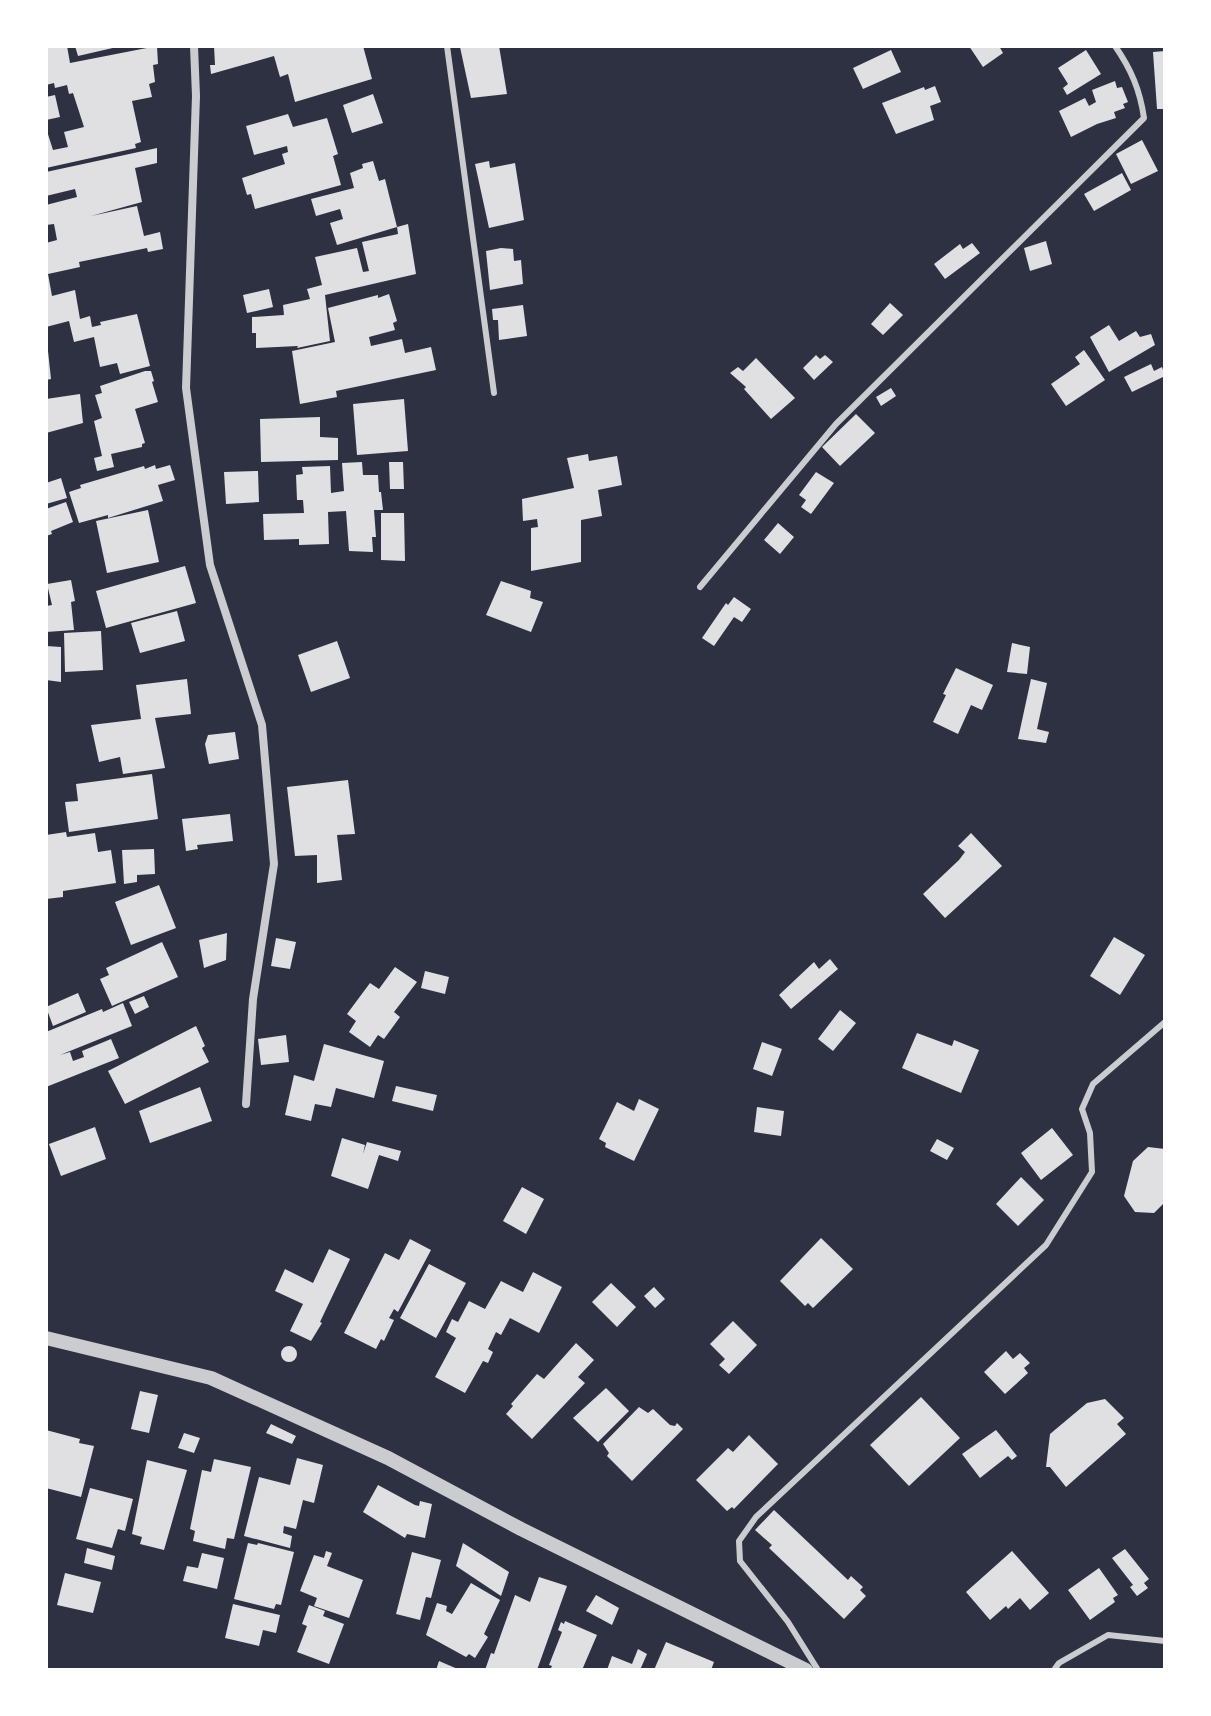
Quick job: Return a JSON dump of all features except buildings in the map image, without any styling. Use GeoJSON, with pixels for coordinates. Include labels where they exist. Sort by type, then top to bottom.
{"type":"FeatureCollection","features":[{"type":"Feature","properties":{"kind":"street"},"geometry":{"type":"LineString","coordinates":[[194,46],[196,96],[186,388],[210,565],[262,725],[274,864],[253,999],[246,1104]]}},
{"type":"Feature","properties":{"kind":"street"},"geometry":{"type":"LineString","coordinates":[[46,1338],[211,1378],[388,1458],[521,1529],[806,1670]]}},
{"type":"Feature","properties":{"kind":"lane"},"geometry":{"type":"LineString","coordinates":[[447,46],[494,393]]}},
{"type":"Feature","properties":{"kind":"lane"},"geometry":{"type":"LineString","coordinates":[[700,587],[836,424],[1144,118],[1141,95],[1131,70],[1115,46]]}},
{"type":"Feature","properties":{"kind":"lane"},"geometry":{"type":"LineString","coordinates":[[818,1670],[788,1622],[740,1561],[739,1541],[756,1517],[1046,1245],[1092,1172],[1090,1133],[1082,1109],[1093,1084],[1165,1022]]}},
{"type":"Feature","properties":{"kind":"lane"},"geometry":{"type":"LineString","coordinates":[[1054,1670],[1059,1663],[1108,1635],[1165,1641]]}}]}
